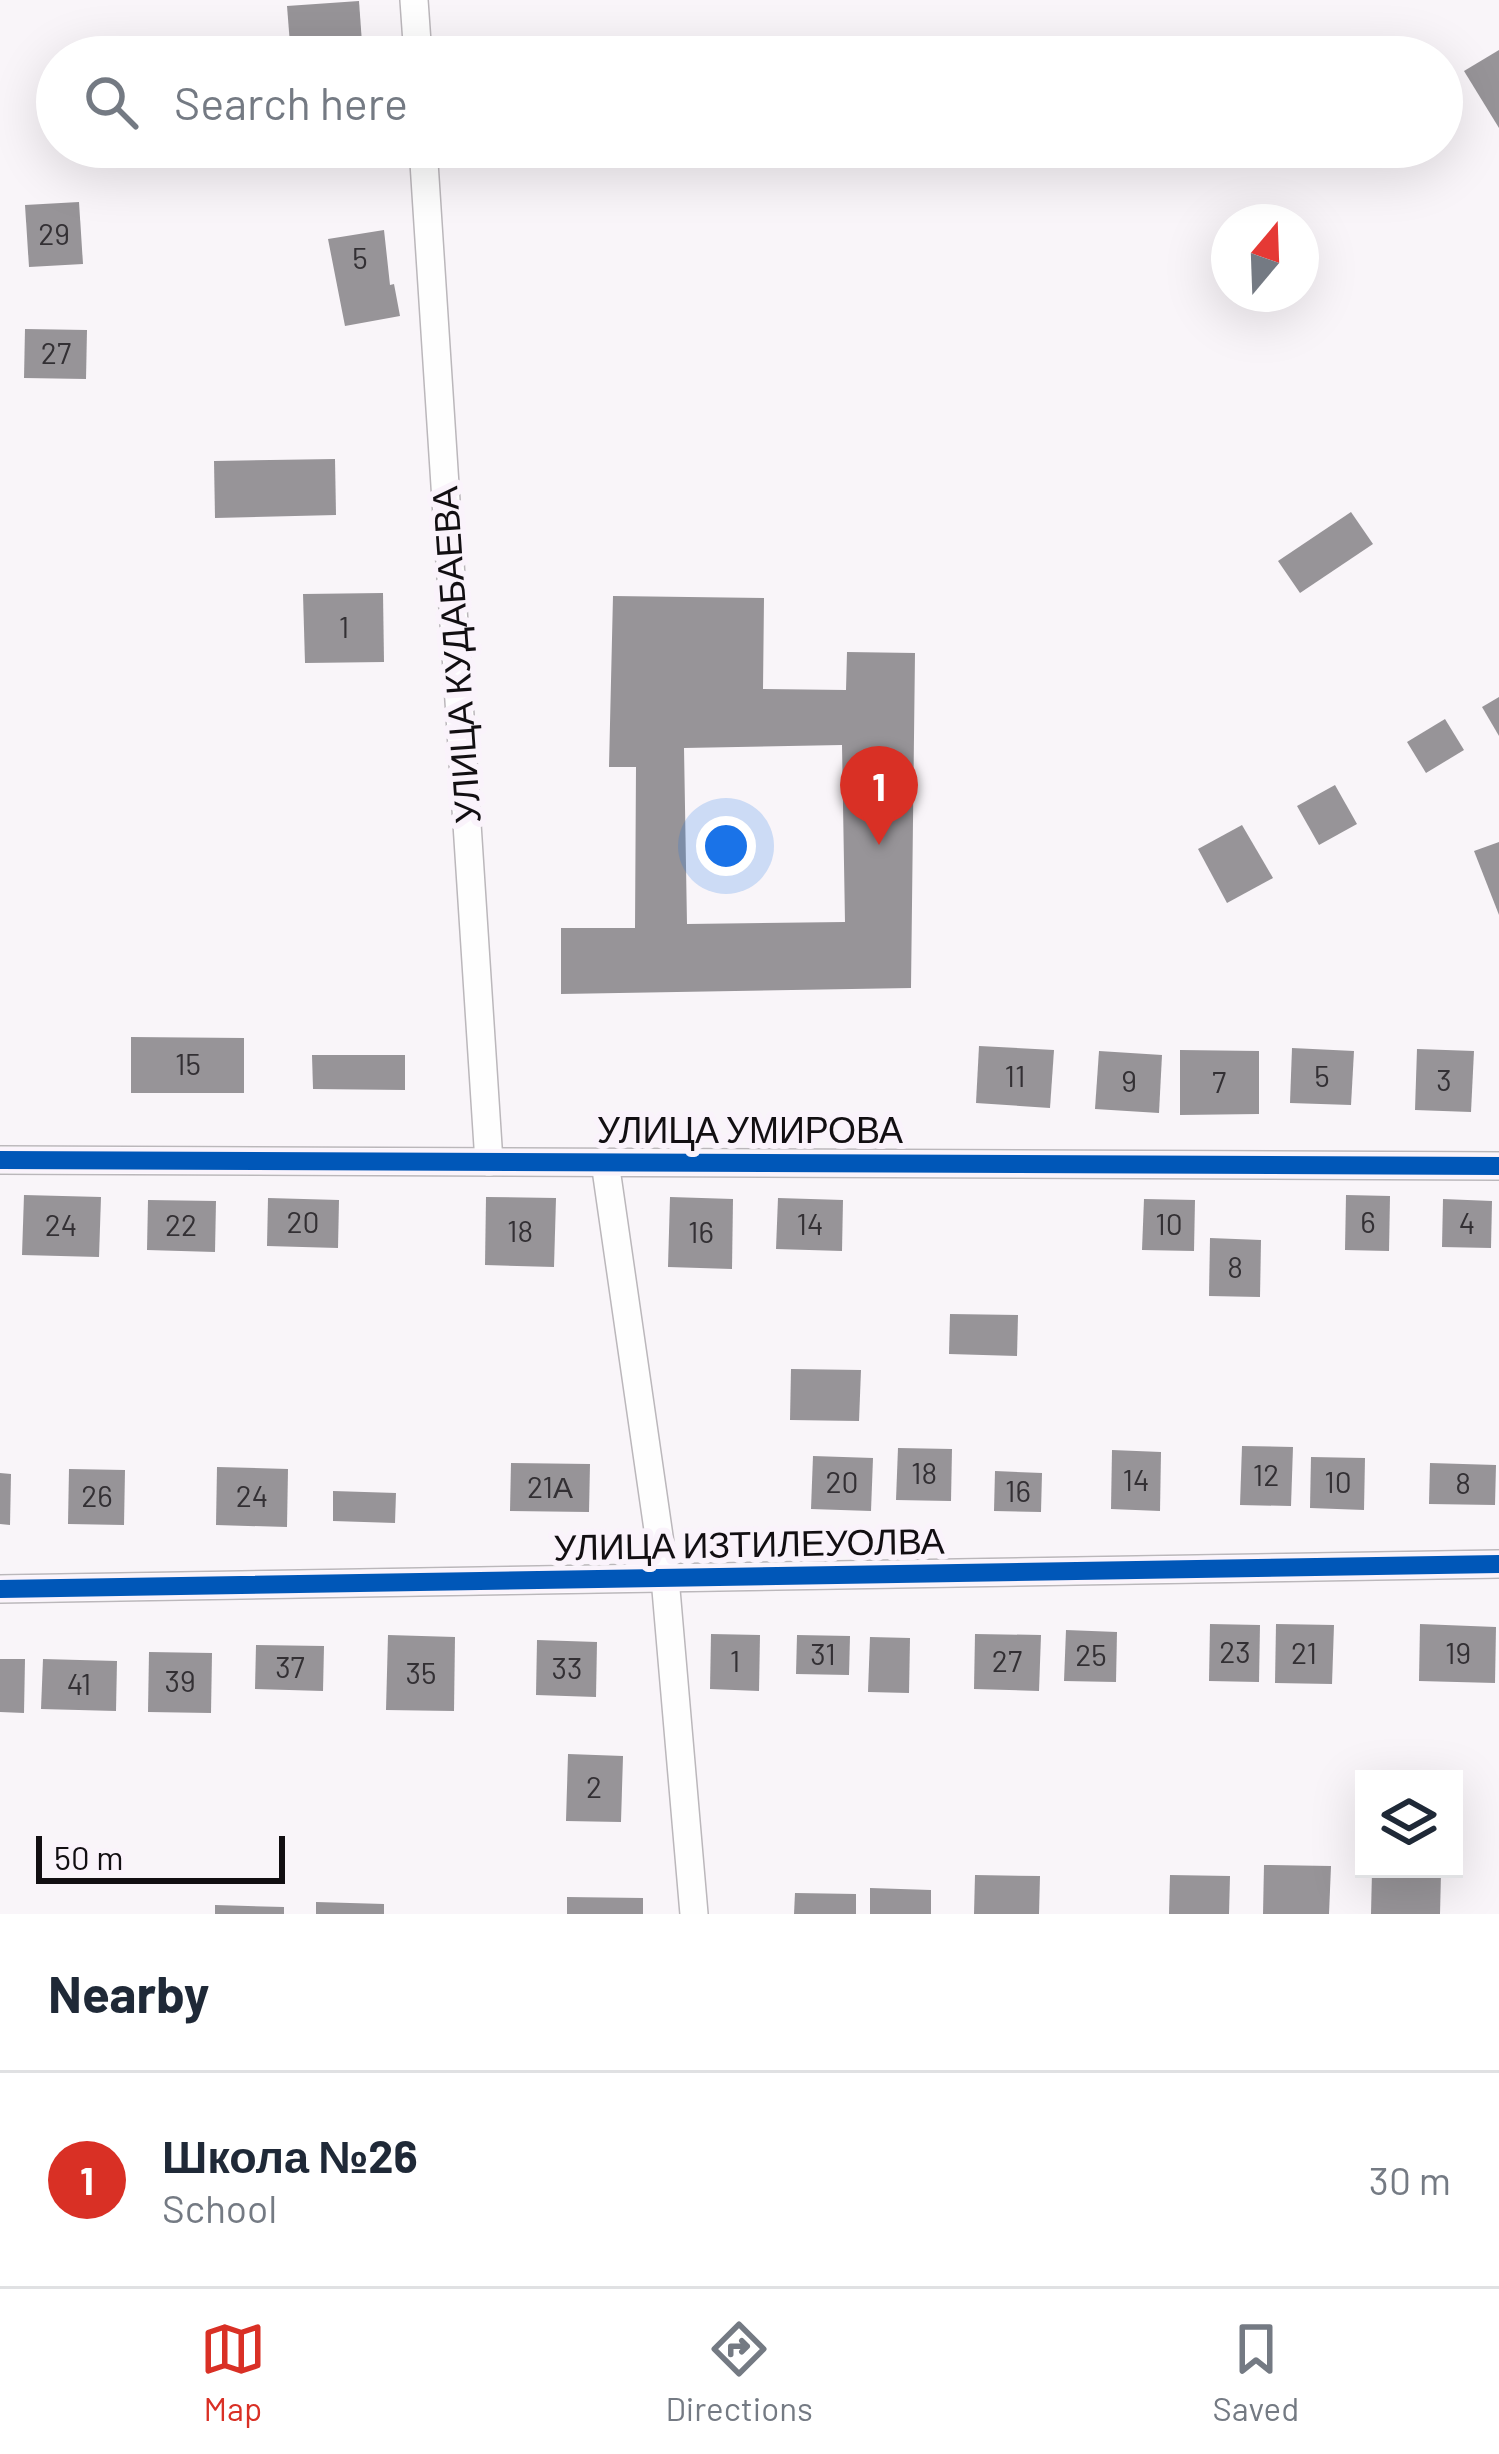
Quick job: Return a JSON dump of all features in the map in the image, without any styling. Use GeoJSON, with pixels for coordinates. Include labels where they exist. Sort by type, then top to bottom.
{"type":"FeatureCollection","features":[{"type":"Feature","properties":{"kind":"street"},"geometry":{"type":"LineString","coordinates":[[414,0],[417,36]]}},
{"type":"Feature","properties":{"kind":"street","name":"УЛИЦА КУДАБАЕВА"},"geometry":{"type":"LineString","coordinates":[[425,168],[489,1162]]}},
{"type":"Feature","properties":{"kind":"street","name":"УЛИЦА УМИРОВА"},"geometry":{"type":"LineString","coordinates":[[0,1160],[1499,1166]]}},
{"type":"Feature","properties":{"kind":"street"},"geometry":{"type":"LineString","coordinates":[[605,1162],[665,1578],[694,1914]]}},
{"type":"Feature","properties":{"kind":"street","name":"УЛИЦА ИЗТИЛЕУОЛВА"},"geometry":{"type":"LineString","coordinates":[[0,1589],[1499,1564]]}},
{"type":"Feature","properties":{"kind":"building"},"geometry":{"type":"Polygon","coordinates":[[[359,1],[362,36],[289,36],[287,6],[359,1]]]}},
{"type":"Feature","properties":{"kind":"building"},"geometry":{"type":"Polygon","coordinates":[[[1499,50],[1499,128],[1464,71],[1499,50]]]}},
{"type":"Feature","properties":{"kind":"building"},"geometry":{"type":"Polygon","coordinates":[[[79,202],[83,264],[29,267],[25,205],[79,202]]]}},
{"type":"Feature","properties":{"kind":"building"},"geometry":{"type":"Polygon","coordinates":[[[384,230],[390,285],[394,284],[400,316],[345,326],[328,239],[384,230]]]}},
{"type":"Feature","properties":{"kind":"building"},"geometry":{"type":"Polygon","coordinates":[[[25,329],[87,330],[86,379],[24,378],[25,329]]]}},
{"type":"Feature","properties":{"kind":"building"},"geometry":{"type":"Polygon","coordinates":[[[335,459],[336,515],[215,518],[214,461],[335,459]]]}},
{"type":"Feature","properties":{"kind":"building"},"geometry":{"type":"Polygon","coordinates":[[[1351,512],[1373,544],[1300,593],[1278,561],[1351,512]]]}},
{"type":"Feature","properties":{"kind":"building"},"geometry":{"type":"Polygon","coordinates":[[[383,593],[384,662],[305,663],[303,594],[383,593]]]}},
{"type":"Feature","properties":{"kind":"building"},"geometry":{"type":"Polygon","coordinates":[[[613,596],[764,598],[763,689],[846,690],[847,652],[915,653],[911,988],[561,994],[561,928],[635,928],[636,767],[609,767],[613,596]],[[842,745],[684,748],[687,924],[845,922],[842,745]]]}},
{"type":"Feature","properties":{"kind":"building"},"geometry":{"type":"Polygon","coordinates":[[[1499,697],[1499,736],[1482,707],[1499,697]]]}},
{"type":"Feature","properties":{"kind":"building"},"geometry":{"type":"Polygon","coordinates":[[[1445,719],[1464,750],[1426,773],[1407,742],[1445,719]]]}},
{"type":"Feature","properties":{"kind":"building"},"geometry":{"type":"Polygon","coordinates":[[[1335,785],[1357,824],[1319,845],[1297,806],[1335,785]]]}},
{"type":"Feature","properties":{"kind":"building"},"geometry":{"type":"Polygon","coordinates":[[[1242,825],[1273,878],[1227,903],[1198,849],[1242,825]]]}},
{"type":"Feature","properties":{"kind":"building"},"geometry":{"type":"Polygon","coordinates":[[[1499,842],[1499,915],[1474,851],[1499,842]]]}},
{"type":"Feature","properties":{"kind":"building"},"geometry":{"type":"Polygon","coordinates":[[[131,1037],[244,1038],[244,1093],[131,1093],[131,1037]]]}},
{"type":"Feature","properties":{"kind":"building"},"geometry":{"type":"Polygon","coordinates":[[[979,1046],[1054,1050],[1050,1108],[976,1103],[979,1046]]]}},
{"type":"Feature","properties":{"kind":"building"},"geometry":{"type":"Polygon","coordinates":[[[1292,1048],[1354,1051],[1351,1105],[1290,1103],[1292,1048]]]}},
{"type":"Feature","properties":{"kind":"building"},"geometry":{"type":"Polygon","coordinates":[[[1417,1049],[1474,1051],[1471,1112],[1415,1110],[1417,1049]]]}},
{"type":"Feature","properties":{"kind":"building"},"geometry":{"type":"Polygon","coordinates":[[[1180,1050],[1259,1051],[1259,1114],[1180,1115],[1180,1050]]]}},
{"type":"Feature","properties":{"kind":"building"},"geometry":{"type":"Polygon","coordinates":[[[1099,1051],[1162,1055],[1159,1113],[1095,1109],[1099,1051]]]}},
{"type":"Feature","properties":{"kind":"building"},"geometry":{"type":"Polygon","coordinates":[[[312,1055],[405,1055],[405,1090],[313,1089],[312,1055]]]}},
{"type":"Feature","properties":{"kind":"building"},"geometry":{"type":"Polygon","coordinates":[[[24,1195],[101,1197],[99,1257],[22,1255],[24,1195]]]}},
{"type":"Feature","properties":{"kind":"building"},"geometry":{"type":"Polygon","coordinates":[[[1346,1195],[1390,1196],[1389,1251],[1345,1250],[1346,1195]]]}},
{"type":"Feature","properties":{"kind":"building"},"geometry":{"type":"Polygon","coordinates":[[[486,1197],[556,1198],[554,1267],[485,1265],[486,1197]]]}},
{"type":"Feature","properties":{"kind":"building"},"geometry":{"type":"Polygon","coordinates":[[[670,1197],[733,1199],[732,1269],[668,1267],[670,1197]]]}},
{"type":"Feature","properties":{"kind":"building"},"geometry":{"type":"Polygon","coordinates":[[[268,1198],[339,1200],[338,1248],[267,1246],[268,1198]]]}},
{"type":"Feature","properties":{"kind":"building"},"geometry":{"type":"Polygon","coordinates":[[[778,1198],[843,1200],[842,1251],[776,1249],[778,1198]]]}},
{"type":"Feature","properties":{"kind":"building"},"geometry":{"type":"Polygon","coordinates":[[[1144,1199],[1195,1200],[1194,1251],[1142,1250],[1144,1199]]]}},
{"type":"Feature","properties":{"kind":"building"},"geometry":{"type":"Polygon","coordinates":[[[1443,1199],[1492,1201],[1491,1248],[1442,1247],[1443,1199]]]}},
{"type":"Feature","properties":{"kind":"building"},"geometry":{"type":"Polygon","coordinates":[[[148,1200],[216,1201],[215,1252],[147,1250],[148,1200]]]}},
{"type":"Feature","properties":{"kind":"building"},"geometry":{"type":"Polygon","coordinates":[[[1210,1238],[1261,1240],[1260,1297],[1209,1296],[1210,1238]]]}},
{"type":"Feature","properties":{"kind":"building"},"geometry":{"type":"Polygon","coordinates":[[[950,1314],[1018,1315],[1017,1356],[949,1354],[950,1314]]]}},
{"type":"Feature","properties":{"kind":"building"},"geometry":{"type":"Polygon","coordinates":[[[791,1369],[861,1370],[859,1421],[790,1420],[791,1369]]]}},
{"type":"Feature","properties":{"kind":"building"},"geometry":{"type":"Polygon","coordinates":[[[1242,1446],[1293,1447],[1291,1506],[1240,1505],[1242,1446]]]}},
{"type":"Feature","properties":{"kind":"building"},"geometry":{"type":"Polygon","coordinates":[[[898,1448],[952,1449],[951,1501],[896,1500],[898,1448]]]}},
{"type":"Feature","properties":{"kind":"building"},"geometry":{"type":"Polygon","coordinates":[[[1112,1450],[1161,1452],[1160,1511],[1111,1509],[1112,1450]]]}},
{"type":"Feature","properties":{"kind":"building"},"geometry":{"type":"Polygon","coordinates":[[[813,1456],[873,1458],[871,1511],[811,1509],[813,1456]]]}},
{"type":"Feature","properties":{"kind":"building"},"geometry":{"type":"Polygon","coordinates":[[[1311,1457],[1365,1458],[1364,1510],[1310,1508],[1311,1457]]]}},
{"type":"Feature","properties":{"kind":"building"},"geometry":{"type":"Polygon","coordinates":[[[511,1463],[590,1464],[589,1512],[510,1511],[511,1463]]]}},
{"type":"Feature","properties":{"kind":"building"},"geometry":{"type":"Polygon","coordinates":[[[1430,1463],[1496,1465],[1495,1505],[1429,1504],[1430,1463]]]}},
{"type":"Feature","properties":{"kind":"building"},"geometry":{"type":"Polygon","coordinates":[[[217,1467],[288,1469],[287,1527],[216,1525],[217,1467]]]}},
{"type":"Feature","properties":{"kind":"building"},"geometry":{"type":"Polygon","coordinates":[[[69,1469],[125,1470],[124,1525],[68,1524],[69,1469]]]}},
{"type":"Feature","properties":{"kind":"building"},"geometry":{"type":"Polygon","coordinates":[[[995,1471],[1042,1473],[1041,1512],[994,1511],[995,1471]]]}},
{"type":"Feature","properties":{"kind":"building"},"geometry":{"type":"Polygon","coordinates":[[[0,1473],[11,1474],[10,1525],[0,1524],[0,1473]]]}},
{"type":"Feature","properties":{"kind":"building"},"geometry":{"type":"Polygon","coordinates":[[[333,1491],[396,1493],[395,1523],[333,1521],[333,1491]]]}},
{"type":"Feature","properties":{"kind":"building"},"geometry":{"type":"Polygon","coordinates":[[[1210,1624],[1260,1625],[1259,1682],[1209,1681],[1210,1624]]]}},
{"type":"Feature","properties":{"kind":"building"},"geometry":{"type":"Polygon","coordinates":[[[1276,1624],[1334,1625],[1332,1684],[1275,1683],[1276,1624]]]}},
{"type":"Feature","properties":{"kind":"building"},"geometry":{"type":"Polygon","coordinates":[[[1420,1624],[1496,1627],[1495,1683],[1419,1681],[1420,1624]]]}},
{"type":"Feature","properties":{"kind":"building"},"geometry":{"type":"Polygon","coordinates":[[[1066,1630],[1117,1632],[1116,1682],[1064,1681],[1066,1630]]]}},
{"type":"Feature","properties":{"kind":"building"},"geometry":{"type":"Polygon","coordinates":[[[711,1634],[760,1635],[759,1691],[710,1689],[711,1634]]]}},
{"type":"Feature","properties":{"kind":"building"},"geometry":{"type":"Polygon","coordinates":[[[975,1634],[1041,1635],[1039,1691],[974,1689],[975,1634]]]}},
{"type":"Feature","properties":{"kind":"building"},"geometry":{"type":"Polygon","coordinates":[[[388,1635],[455,1637],[454,1711],[386,1710],[388,1635]]]}},
{"type":"Feature","properties":{"kind":"building"},"geometry":{"type":"Polygon","coordinates":[[[797,1635],[850,1636],[849,1675],[796,1674],[797,1635]]]}},
{"type":"Feature","properties":{"kind":"building"},"geometry":{"type":"Polygon","coordinates":[[[870,1637],[910,1638],[909,1693],[868,1692],[870,1637]]]}},
{"type":"Feature","properties":{"kind":"building"},"geometry":{"type":"Polygon","coordinates":[[[537,1640],[597,1642],[596,1697],[536,1695],[537,1640]]]}},
{"type":"Feature","properties":{"kind":"building"},"geometry":{"type":"Polygon","coordinates":[[[256,1645],[324,1646],[323,1691],[255,1689],[256,1645]]]}},
{"type":"Feature","properties":{"kind":"building"},"geometry":{"type":"Polygon","coordinates":[[[149,1652],[212,1653],[211,1713],[148,1712],[149,1652]]]}},
{"type":"Feature","properties":{"kind":"building"},"geometry":{"type":"Polygon","coordinates":[[[0,1659],[25,1659],[24,1713],[0,1712],[0,1659]]]}},
{"type":"Feature","properties":{"kind":"building"},"geometry":{"type":"Polygon","coordinates":[[[43,1659],[117,1661],[116,1711],[41,1709],[43,1659]]]}},
{"type":"Feature","properties":{"kind":"building"},"geometry":{"type":"Polygon","coordinates":[[[568,1754],[623,1756],[621,1822],[566,1821],[568,1754]]]}},
{"type":"Feature","properties":{"kind":"building"},"geometry":{"type":"Polygon","coordinates":[[[1264,1865],[1331,1866],[1329,1914],[1263,1914],[1264,1865]]]}},
{"type":"Feature","properties":{"kind":"building"},"geometry":{"type":"Polygon","coordinates":[[[975,1875],[1040,1876],[1039,1914],[974,1914],[975,1875]]]}},
{"type":"Feature","properties":{"kind":"building"},"geometry":{"type":"Polygon","coordinates":[[[1170,1875],[1230,1876],[1229,1914],[1169,1914],[1170,1875]]]}},
{"type":"Feature","properties":{"kind":"building"},"geometry":{"type":"Polygon","coordinates":[[[1372,1878],[1441,1878],[1440,1914],[1371,1914],[1372,1878]]]}},
{"type":"Feature","properties":{"kind":"building"},"geometry":{"type":"Polygon","coordinates":[[[870,1888],[931,1890],[931,1914],[870,1914],[870,1888]]]}},
{"type":"Feature","properties":{"kind":"building"},"geometry":{"type":"Polygon","coordinates":[[[795,1893],[856,1894],[856,1914],[794,1914],[795,1893]]]}},
{"type":"Feature","properties":{"kind":"building"},"geometry":{"type":"Polygon","coordinates":[[[567,1897],[643,1898],[643,1914],[567,1914],[567,1897]]]}},
{"type":"Feature","properties":{"kind":"building"},"geometry":{"type":"Polygon","coordinates":[[[316,1902],[384,1904],[384,1914],[316,1914],[316,1902]]]}},
{"type":"Feature","properties":{"kind":"building"},"geometry":{"type":"Polygon","coordinates":[[[215,1905],[284,1907],[284,1914],[215,1914],[215,1905]]]}},
{"type":"Feature","properties":{"kind":"cycle path"},"geometry":{"type":"LineString","coordinates":[[0,1160],[1499,1166]]}},
{"type":"Feature","properties":{"kind":"cycle path"},"geometry":{"type":"LineString","coordinates":[[0,1589],[1499,1564]]}},
{"type":"Feature","properties":{"kind":"place","name":"Школа №26"},"geometry":{"type":"Point","coordinates":[879,845]}}]}
